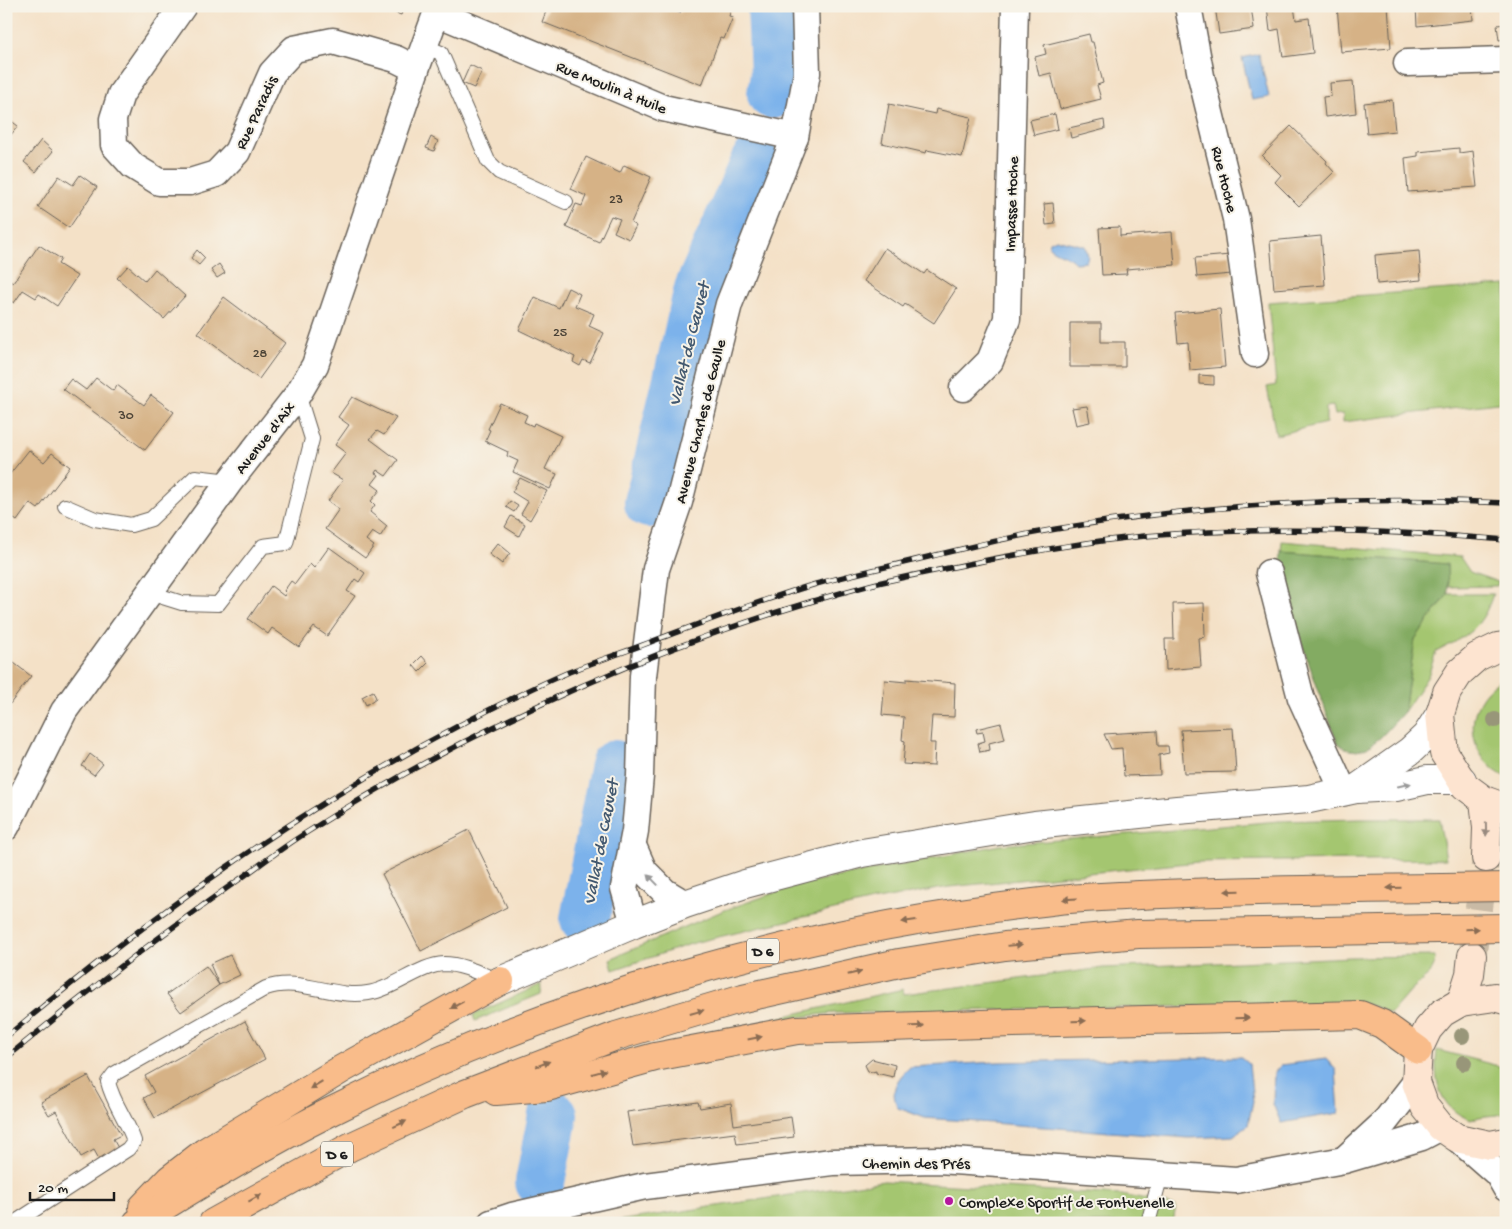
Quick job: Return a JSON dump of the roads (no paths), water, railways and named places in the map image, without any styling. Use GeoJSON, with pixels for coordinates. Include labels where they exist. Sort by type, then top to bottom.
{"type":"FeatureCollection","features":[{"type":"Feature","properties":{"kind":"highway","name":"D 6"},"geometry":{"type":"LineString","coordinates":[[137,1223],[202,1182],[328,1113],[459,1052],[607,996],[760,952],[897,923],[1052,900],[1202,892],[1506,887]]}},
{"type":"Feature","properties":{"kind":"highway","name":"D 6"},"geometry":{"type":"LineString","coordinates":[[213,1223],[350,1147],[465,1094],[616,1036],[743,998],[899,964],[1005,946],[1138,934],[1506,928]]}},
{"type":"Feature","properties":{"kind":"highway"},"geometry":{"type":"LineString","coordinates":[[128,1223],[170,1179],[205,1152],[342,1069],[500,981]]}},
{"type":"Feature","properties":{"kind":"highway"},"geometry":{"type":"LineString","coordinates":[[465,1094],[548,1087],[655,1057],[797,1030],[1003,1023],[1360,1015],[1382,1024],[1418,1050]]}},
{"type":"Feature","properties":{"kind":"main road"},"geometry":{"type":"LineString","coordinates":[[1486,858],[1487,828],[1495,804],[1465,786],[1444,753],[1440,714],[1447,692],[1460,672],[1477,656],[1503,642]]}},
{"type":"Feature","properties":{"kind":"main road"},"geometry":{"type":"LineString","coordinates":[[1462,1002],[1470,974],[1472,956]]}},
{"type":"Feature","properties":{"kind":"main road"},"geometry":{"type":"LineString","coordinates":[[1506,1000],[1495,996],[1462,1002],[1442,1013],[1428,1029],[1418,1050],[1416,1082],[1424,1107],[1449,1133],[1490,1145],[1506,1142]]}},
{"type":"Feature","properties":{"kind":"street","name":"Rue Paradis"},"geometry":{"type":"LineString","coordinates":[[183,6],[121,94],[113,118],[114,145],[133,166],[159,182],[190,182],[216,174],[237,152],[272,73],[294,49],[333,41],[396,59],[420,57]]}},
{"type":"Feature","properties":{"kind":"street","name":"Avenue Charles de Gaulle"},"geometry":{"type":"LineString","coordinates":[[634,924],[624,888],[633,846],[640,776],[643,676],[656,569],[679,502],[729,304],[807,73],[805,6]]}},
{"type":"Feature","properties":{"kind":"street","name":"Impasse Hoche"},"geometry":{"type":"LineString","coordinates":[[963,388],[990,361],[1007,319],[1015,6]]}},
{"type":"Feature","properties":{"kind":"street","name":"Rue Hoche"},"geometry":{"type":"LineString","coordinates":[[1188,6],[1201,76],[1236,219],[1255,354]]}},
{"type":"Feature","properties":{"kind":"street","name":"Avenue d'Aix"},"geometry":{"type":"LineString","coordinates":[[6,827],[64,711],[230,481],[298,394],[315,366],[438,9]]}},
{"type":"Feature","properties":{"kind":"street","name":"Rue Moulin à Huile"},"geometry":{"type":"LineString","coordinates":[[438,9],[663,108],[786,135]]}},
{"type":"Feature","properties":{"kind":"street"},"geometry":{"type":"LineString","coordinates":[[1407,63],[1506,60]]}},
{"type":"Feature","properties":{"kind":"street"},"geometry":{"type":"LineString","coordinates":[[1269,572],[1301,698],[1350,791]]}},
{"type":"Feature","properties":{"kind":"street"},"geometry":{"type":"LineString","coordinates":[[1350,791],[1410,751],[1426,736],[1440,714]]}},
{"type":"Feature","properties":{"kind":"street"},"geometry":{"type":"LineString","coordinates":[[500,981],[685,904],[745,884],[862,852],[1036,825],[1177,810],[1309,800],[1350,791],[1396,787],[1426,780],[1462,780]]}},
{"type":"Feature","properties":{"kind":"street","name":"Avenue Charles de Gaulle"},"geometry":{"type":"LineString","coordinates":[[633,846],[644,871],[665,892],[685,904]]}},
{"type":"Feature","properties":{"kind":"street"},"geometry":{"type":"LineString","coordinates":[[1344,1160],[1384,1123],[1416,1082]]}},
{"type":"Feature","properties":{"kind":"street"},"geometry":{"type":"LineString","coordinates":[[1449,1133],[1498,1174],[1506,1188]]}},
{"type":"Feature","properties":{"kind":"street","name":"Chemin des Prés"},"geometry":{"type":"LineString","coordinates":[[491,1223],[512,1216],[646,1186],[832,1162],[938,1160],[1236,1180],[1344,1160],[1422,1137],[1449,1133]]}},
{"type":"Feature","properties":{"kind":"lane"},"geometry":{"type":"LineString","coordinates":[[420,57],[441,53],[488,160],[499,172],[566,202]]}},
{"type":"Feature","properties":{"kind":"lane"},"geometry":{"type":"LineString","coordinates":[[150,593],[182,603],[218,604],[263,546],[286,543],[312,439],[298,394]]}},
{"type":"Feature","properties":{"kind":"lane"},"geometry":{"type":"LineString","coordinates":[[66,506],[95,519],[131,525],[151,519],[195,477],[230,481]]}},
{"type":"Feature","properties":{"kind":"lane"},"geometry":{"type":"LineString","coordinates":[[14,1223],[128,1149],[134,1141],[131,1130],[110,1093],[108,1082],[114,1074],[266,988],[277,984],[292,984],[352,995],[370,993],[392,987],[428,968],[442,964],[457,965],[500,981]]}},
{"type":"Feature","properties":{"kind":"lane"},"geometry":{"type":"LineString","coordinates":[[1148,1223],[1161,1175]]}},
{"type":"Feature","properties":{"kind":"water"},"geometry":{"type":"Polygon","coordinates":[[[1259,54],[1269,97],[1252,100],[1242,58],[1259,54]]]}},
{"type":"Feature","properties":{"kind":"water"},"geometry":{"type":"Polygon","coordinates":[[[1056,239],[1085,246],[1088,256],[1086,262],[1075,263],[1049,247],[1050,242],[1056,239]]]}},
{"type":"Feature","properties":{"kind":"water"},"geometry":{"type":"Polygon","coordinates":[[[1241,1057],[1249,1064],[1253,1101],[1248,1125],[1233,1136],[1189,1138],[925,1118],[898,1108],[894,1096],[898,1080],[910,1067],[996,1062],[1241,1057]]]}},
{"type":"Feature","properties":{"kind":"water"},"geometry":{"type":"Polygon","coordinates":[[[1326,1059],[1336,1070],[1339,1113],[1281,1123],[1273,1104],[1274,1073],[1281,1065],[1326,1059]]]}},
{"type":"Feature","properties":{"kind":"waterway","name":"Vallat de Cauvet"},"geometry":{"type":"LineString","coordinates":[[772,6],[775,75],[772,94]]}},
{"type":"Feature","properties":{"kind":"waterway","name":"Vallat de Cauvet"},"geometry":{"type":"LineString","coordinates":[[649,503],[699,289],[755,162]]}},
{"type":"Feature","properties":{"kind":"waterway","name":"Vallat de Cauvet"},"geometry":{"type":"LineString","coordinates":[[585,919],[615,765]]}},
{"type":"Feature","properties":{"kind":"waterway","name":"Vallat de Cauvet"},"geometry":{"type":"LineString","coordinates":[[540,1182],[553,1115]]}},
{"type":"Feature","properties":{"kind":"tunnel"},"geometry":{"type":"LineString","coordinates":[[1473,951],[1486,858]]}},
{"type":"Feature","properties":{"kind":"railway"},"geometry":{"type":"LineString","coordinates":[[6,1037],[113,950],[224,869],[338,794],[397,759],[485,712],[569,672],[738,610],[816,584],[858,573],[1024,535],[1112,520],[1168,513],[1280,504],[1393,501],[1506,503]]}},
{"type":"Feature","properties":{"kind":"railway"},"geometry":{"type":"LineString","coordinates":[[6,1058],[115,971],[199,908],[292,842],[367,795],[505,721],[576,688],[648,658],[721,631],[795,606],[870,585],[983,561],[1084,543],[1124,538],[1235,531],[1325,530],[1506,540]]}},
{"type":"Feature","properties":{"kind":"place","name":"Complexe Sportif de Fontvenelle"},"geometry":{"type":"Point","coordinates":[949,1201]}}]}
